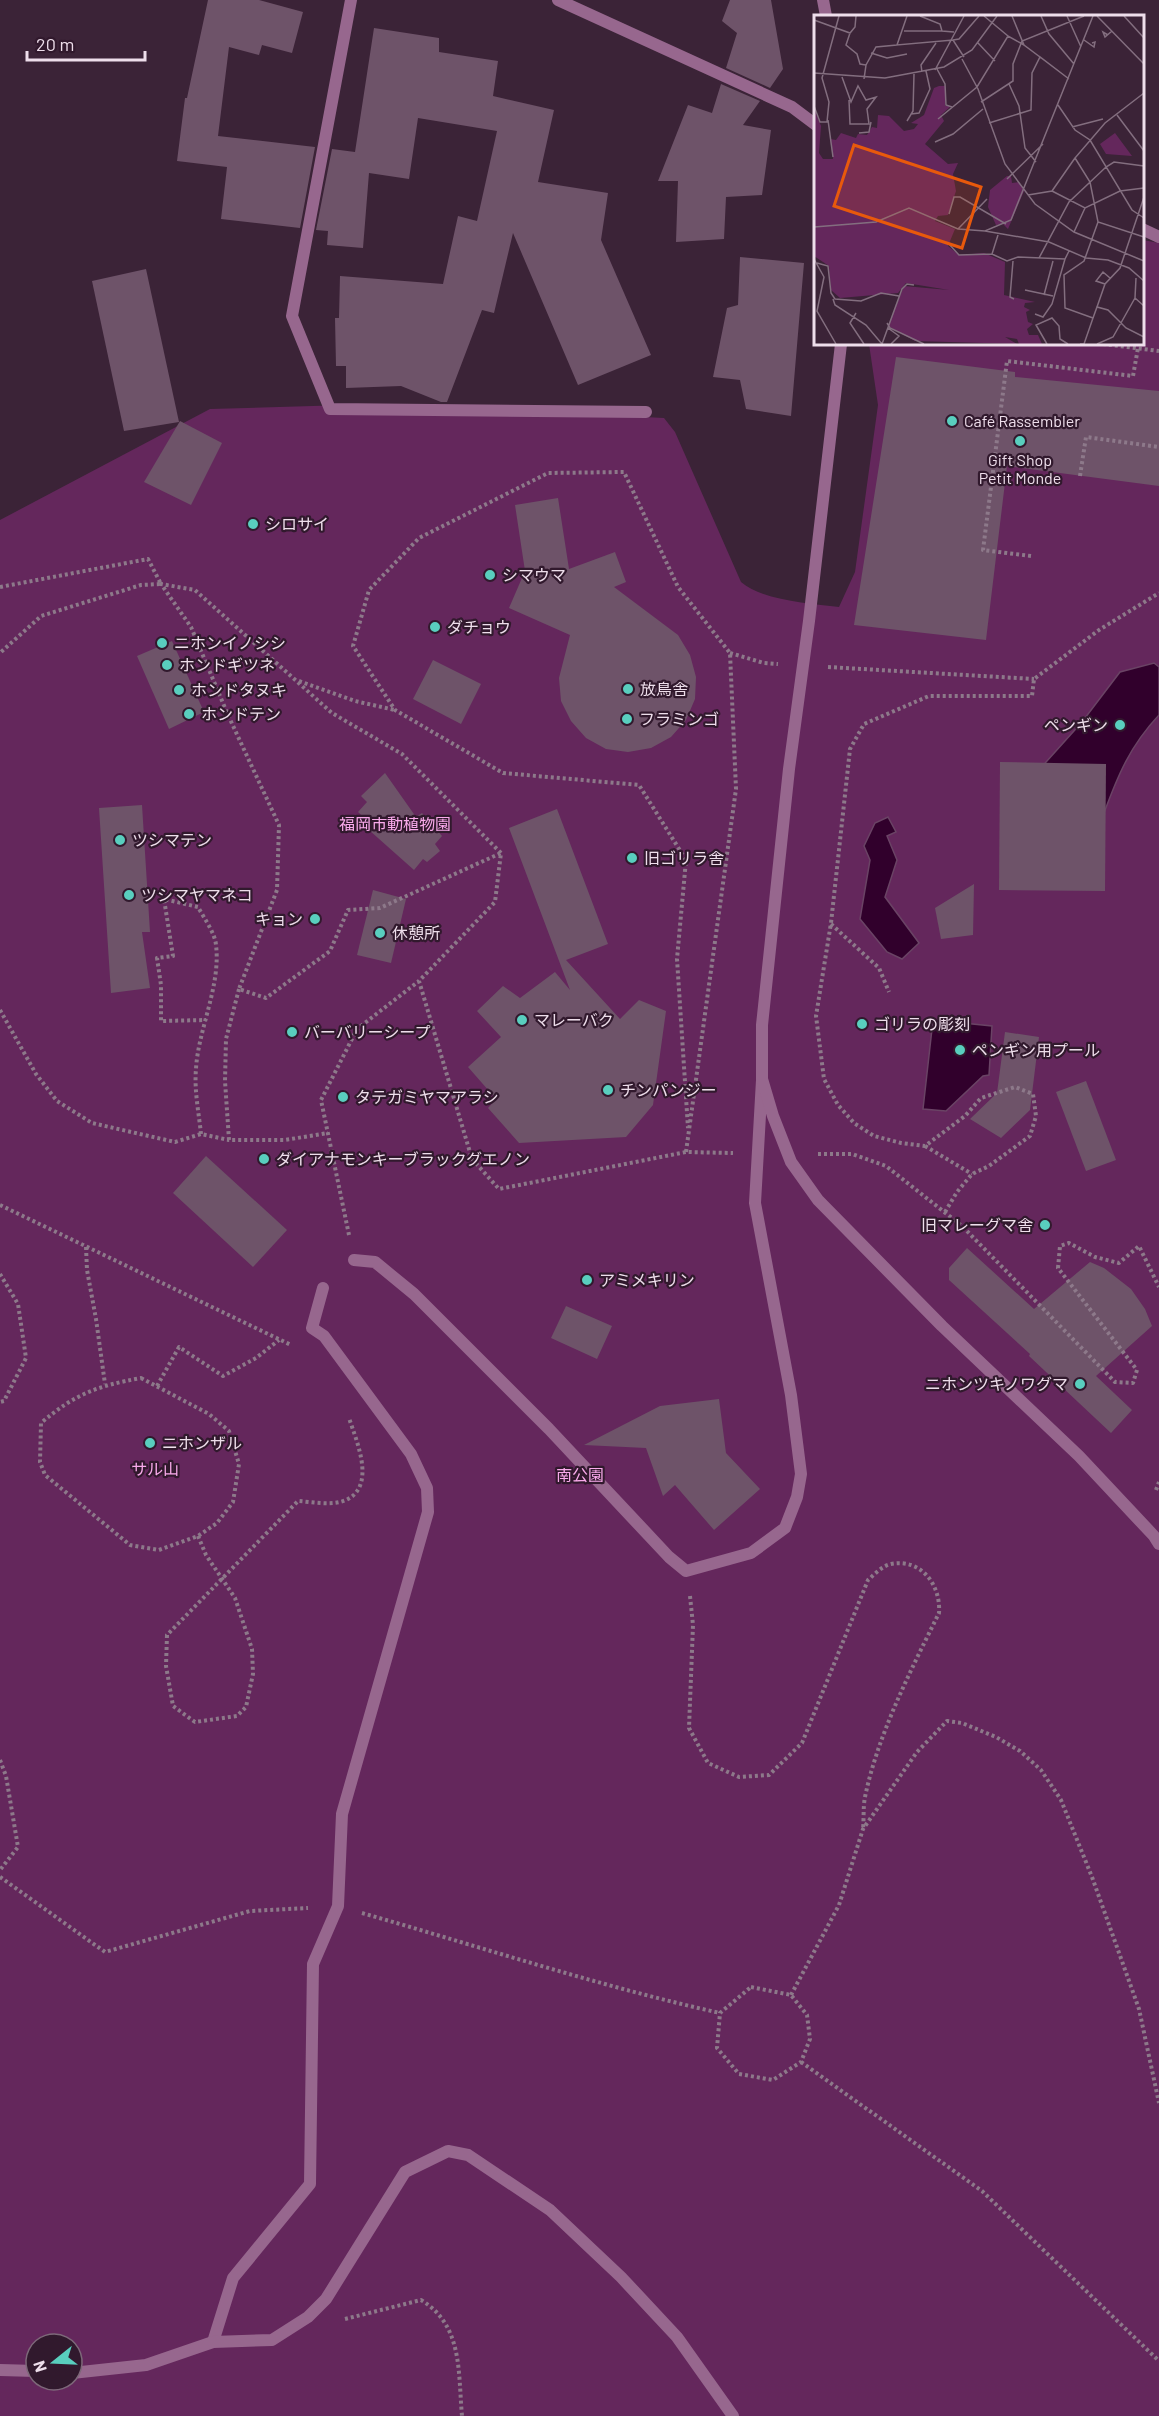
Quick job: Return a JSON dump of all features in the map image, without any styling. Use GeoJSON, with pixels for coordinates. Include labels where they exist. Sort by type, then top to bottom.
{"type":"FeatureCollection","features":[{"type":"Feature","properties":{"kind":"street"},"geometry":{"type":"LineString","coordinates":[[351,0],[292,316],[330,409],[646,412]]}},
{"type":"Feature","properties":{"kind":"street"},"geometry":{"type":"LineString","coordinates":[[558,0],[792,107],[814,124]]}},
{"type":"Feature","properties":{"kind":"street"},"geometry":{"type":"LineString","coordinates":[[823,0],[826,15]]}},
{"type":"Feature","properties":{"kind":"street"},"geometry":{"type":"LineString","coordinates":[[1144,230],[1159,237]]}},
{"type":"Feature","properties":{"kind":"street"},"geometry":{"type":"LineString","coordinates":[[354,1260],[375,1262],[414,1294],[549,1430],[669,1557],[686,1571],[751,1553],[785,1528],[798,1497],[801,1474],[791,1395],[755,1203],[762,1079],[762,1026],[789,769],[809,621],[841,345]]}},
{"type":"Feature","properties":{"kind":"street"},"geometry":{"type":"LineString","coordinates":[[762,1079],[773,1116],[791,1162],[818,1200],[942,1326],[1079,1456],[1159,1544]]}},
{"type":"Feature","properties":{"kind":"street"},"geometry":{"type":"LineString","coordinates":[[213,2342],[233,2278],[310,2184],[314,1964],[338,1906],[342,1814],[428,1512],[427,1488],[411,1454],[324,1336],[312,1328],[323,1288]]}},
{"type":"Feature","properties":{"kind":"street"},"geometry":{"type":"LineString","coordinates":[[84,2372],[146,2365],[213,2342],[272,2340],[308,2317],[326,2299],[405,2172],[448,2151],[468,2155],[550,2210],[621,2277],[677,2337],[733,2416]]}},
{"type":"Feature","properties":{"kind":"street"},"geometry":{"type":"LineString","coordinates":[[0,2370],[24,2371]]}},
{"type":"Feature","properties":{"kind":"path"},"geometry":{"type":"LineString","coordinates":[[1112,345],[1159,351]]}},
{"type":"Feature","properties":{"kind":"path"},"geometry":{"type":"LineString","coordinates":[[1031,556],[983,550],[1007,361],[1133,376],[1138,348]]}},
{"type":"Feature","properties":{"kind":"path"},"geometry":{"type":"LineString","coordinates":[[1080,476],[1086,436],[1159,447]]}},
{"type":"Feature","properties":{"kind":"path"},"geometry":{"type":"LineString","coordinates":[[395,710],[353,646],[369,591],[419,538],[548,473],[624,472],[678,587],[729,653],[736,789],[686,1152]]}},
{"type":"Feature","properties":{"kind":"path"},"geometry":{"type":"LineString","coordinates":[[0,587],[148,560],[161,584],[191,627],[228,716],[279,825],[278,890],[239,989],[226,1039],[225,1081],[230,1140]]}},
{"type":"Feature","properties":{"kind":"path"},"geometry":{"type":"LineString","coordinates":[[0,653],[40,616],[141,585],[161,584],[195,590],[332,713],[402,754],[501,853]]}},
{"type":"Feature","properties":{"kind":"path"},"geometry":{"type":"LineString","coordinates":[[846,668],[1034,679],[1099,630],[1159,593]]}},
{"type":"Feature","properties":{"kind":"path"},"geometry":{"type":"LineString","coordinates":[[729,653],[764,663]]}},
{"type":"Feature","properties":{"kind":"path"},"geometry":{"type":"LineString","coordinates":[[296,679],[355,701],[395,710],[503,773],[639,785],[686,860],[677,959],[688,1128]]}},
{"type":"Feature","properties":{"kind":"path"},"geometry":{"type":"LineString","coordinates":[[972,1174],[925,1146],[874,1136],[854,1123],[838,1105],[824,1079],[816,1016],[831,923],[850,749],[864,724],[929,696],[1032,696],[1034,679]]}},
{"type":"Feature","properties":{"kind":"path"},"geometry":{"type":"LineString","coordinates":[[239,989],[266,998],[330,951],[348,909],[380,908],[501,853]]}},
{"type":"Feature","properties":{"kind":"path"},"geometry":{"type":"LineString","coordinates":[[354,1260],[321,1100],[357,1029],[419,981],[495,902],[501,853]]}},
{"type":"Feature","properties":{"kind":"path"},"geometry":{"type":"LineString","coordinates":[[201,1134],[195,1069],[207,1020],[216,968],[216,943],[198,908],[164,899],[173,956],[157,958],[161,985],[161,1021],[207,1020]]}},
{"type":"Feature","properties":{"kind":"path"},"geometry":{"type":"LineString","coordinates":[[831,923],[879,968],[889,992]]}},
{"type":"Feature","properties":{"kind":"path"},"geometry":{"type":"LineString","coordinates":[[419,981],[472,1159],[500,1189],[686,1152],[707,1152]]}},
{"type":"Feature","properties":{"kind":"path"},"geometry":{"type":"LineString","coordinates":[[0,1010],[36,1074],[57,1101],[92,1123],[175,1142],[201,1134],[230,1140],[285,1140],[328,1133]]}},
{"type":"Feature","properties":{"kind":"path"},"geometry":{"type":"LineString","coordinates":[[925,1146],[965,1116],[981,1098],[1015,1087],[1033,1094],[1036,1116],[1030,1136],[989,1166],[972,1174],[957,1191],[945,1212]]}},
{"type":"Feature","properties":{"kind":"path"},"geometry":{"type":"LineString","coordinates":[[852,1154],[886,1166],[962,1226],[1115,1382],[1133,1383],[1137,1370],[1058,1268],[1060,1246],[1069,1243],[1095,1257],[1119,1263],[1139,1246],[1159,1287]]}},
{"type":"Feature","properties":{"kind":"path"},"geometry":{"type":"LineString","coordinates":[[0,1205],[290,1346],[312,1328]]}},
{"type":"Feature","properties":{"kind":"path"},"geometry":{"type":"LineString","coordinates":[[86,1247],[87,1270],[105,1384]]}},
{"type":"Feature","properties":{"kind":"path"},"geometry":{"type":"LineString","coordinates":[[0,1274],[18,1304],[26,1358],[4,1401],[0,1402]]}},
{"type":"Feature","properties":{"kind":"path"},"geometry":{"type":"LineString","coordinates":[[157,1386],[179,1347],[223,1376],[256,1358],[279,1340]]}},
{"type":"Feature","properties":{"kind":"path"},"geometry":{"type":"LineString","coordinates":[[141,1378],[209,1414],[229,1431],[239,1464],[233,1502],[217,1523],[198,1536],[159,1550],[130,1545],[45,1475],[40,1462],[41,1423],[66,1402],[105,1384],[141,1378]]}},
{"type":"Feature","properties":{"kind":"path"},"geometry":{"type":"LineString","coordinates":[[198,1536],[206,1555],[235,1598],[252,1649],[253,1674],[246,1707],[237,1716],[195,1722],[173,1706],[166,1666],[167,1635],[298,1502],[325,1503],[345,1500],[355,1493],[363,1475],[363,1461],[348,1417]]}},
{"type":"Feature","properties":{"kind":"path"},"geometry":{"type":"LineString","coordinates":[[1156,1490],[1159,1482]]}},
{"type":"Feature","properties":{"kind":"path"},"geometry":{"type":"LineString","coordinates":[[686,1571],[693,1625],[689,1728],[708,1763],[739,1778],[769,1775],[802,1743],[868,1580],[890,1564],[903,1564],[922,1569],[932,1581],[940,1600],[939,1613],[902,1688],[881,1746],[865,1798],[863,1829],[839,1905],[791,1995]]}},
{"type":"Feature","properties":{"kind":"path"},"geometry":{"type":"LineString","coordinates":[[863,1829],[916,1752],[947,1721],[962,1724],[996,1737],[1020,1751],[1041,1770],[1061,1800],[1096,1888],[1139,2009],[1159,2103]]}},
{"type":"Feature","properties":{"kind":"path"},"geometry":{"type":"LineString","coordinates":[[0,1760],[6,1776],[18,1847],[0,1870]]}},
{"type":"Feature","properties":{"kind":"path"},"geometry":{"type":"LineString","coordinates":[[0,1877],[105,1952],[250,1911],[338,1906],[619,1988],[720,2013]]}},
{"type":"Feature","properties":{"kind":"path"},"geometry":{"type":"LineString","coordinates":[[751,1987],[791,1995],[807,2014],[810,2039],[801,2062],[772,2080],[739,2074],[717,2048],[720,2013],[751,1987]]}},
{"type":"Feature","properties":{"kind":"path"},"geometry":{"type":"LineString","coordinates":[[801,2062],[982,2191],[1159,2361]]}},
{"type":"Feature","properties":{"kind":"path"},"geometry":{"type":"LineString","coordinates":[[308,2317],[328,2324],[421,2300],[436,2308],[445,2321],[456,2346],[462,2416]]}},
{"type":"Feature","properties":{"kind":"green space","name":"南公園"},"geometry":{"type":"Polygon","coordinates":[[[1144,240],[1159,243],[1159,2416],[0,2416],[0,520],[210,409],[380,404],[664,418],[675,432],[741,582],[774,597],[839,607],[855,572],[878,405],[869,345],[1144,345],[1144,240]]]}},
{"type":"Feature","properties":{"kind":"shaded area"},"geometry":{"type":"Polygon","coordinates":[[[1154,663],[1159,667],[1159,715],[1140,738],[1126,761],[1104,813],[1029,781],[1082,722],[1120,672],[1154,663]]]}},
{"type":"Feature","properties":{"kind":"shaded area"},"geometry":{"type":"Polygon","coordinates":[[[888,817],[896,832],[887,836],[897,860],[885,897],[919,943],[902,959],[887,952],[860,919],[870,860],[864,846],[875,823],[888,817]]]}},
{"type":"Feature","properties":{"kind":"shaded area","name":"ペンギン用プール"},"geometry":{"type":"Polygon","coordinates":[[[933,1020],[992,1026],[989,1075],[983,1076],[946,1111],[923,1109],[933,1020]]]}},
{"type":"Feature","properties":{"kind":"building"},"geometry":{"type":"Polygon","coordinates":[[[208,0],[259,0],[303,12],[292,53],[262,45],[259,55],[229,47],[218,136],[315,147],[300,228],[221,219],[227,167],[177,161],[185,98],[187,98],[208,0]]]}},
{"type":"Feature","properties":{"kind":"building"},"geometry":{"type":"Polygon","coordinates":[[[730,0],[771,0],[783,69],[770,88],[726,68],[737,33],[722,21],[730,0]]]}},
{"type":"Feature","properties":{"kind":"building"},"geometry":{"type":"Polygon","coordinates":[[[374,28],[439,38],[439,52],[498,61],[493,96],[554,110],[538,182],[608,193],[601,240],[651,355],[578,385],[513,233],[494,313],[482,310],[447,402],[441,402],[401,386],[346,388],[346,366],[336,366],[335,318],[339,318],[340,276],[443,284],[458,216],[477,221],[497,131],[418,118],[409,179],[369,173],[363,248],[327,245],[328,231],[316,230],[332,149],[355,152],[374,28]]]}},
{"type":"Feature","properties":{"kind":"building"},"geometry":{"type":"Polygon","coordinates":[[[721,84],[760,101],[743,125],[771,130],[762,195],[726,197],[724,239],[676,242],[678,181],[658,181],[688,105],[712,113],[721,84]]]}},
{"type":"Feature","properties":{"kind":"building"},"geometry":{"type":"Polygon","coordinates":[[[740,257],[804,263],[791,416],[746,409],[740,380],[713,377],[727,308],[738,305],[740,257]]]}},
{"type":"Feature","properties":{"kind":"building"},"geometry":{"type":"Polygon","coordinates":[[[146,269],[179,422],[124,431],[92,281],[146,269]]]}},
{"type":"Feature","properties":{"kind":"building"},"geometry":{"type":"Polygon","coordinates":[[[896,357],[1015,372],[1015,377],[1159,391],[1159,486],[1007,466],[986,640],[854,625],[896,357]]]}},
{"type":"Feature","properties":{"kind":"building"},"geometry":{"type":"Polygon","coordinates":[[[180,421],[222,443],[191,505],[144,482],[180,421]]]}},
{"type":"Feature","properties":{"kind":"building","name":"放鳥舎"},"geometry":{"type":"Polygon","coordinates":[[[558,498],[569,569],[615,552],[626,582],[614,587],[678,635],[690,655],[696,677],[695,699],[686,720],[671,737],[651,748],[628,752],[606,749],[586,738],[571,721],[561,701],[559,678],[570,635],[509,608],[525,571],[515,505],[558,498]]]}},
{"type":"Feature","properties":{"kind":"building"},"geometry":{"type":"Polygon","coordinates":[[[172,641],[204,712],[169,729],[137,656],[172,641]]]}},
{"type":"Feature","properties":{"kind":"building"},"geometry":{"type":"Polygon","coordinates":[[[433,660],[481,684],[461,724],[413,699],[433,660]]]}},
{"type":"Feature","properties":{"kind":"building"},"geometry":{"type":"Polygon","coordinates":[[[1000,762],[1106,764],[1105,891],[999,890],[1000,762]]]}},
{"type":"Feature","properties":{"kind":"building"},"geometry":{"type":"Polygon","coordinates":[[[385,773],[416,817],[422,813],[442,836],[435,844],[440,851],[427,862],[423,859],[414,870],[369,830],[373,826],[358,812],[367,802],[361,796],[385,773]]]}},
{"type":"Feature","properties":{"kind":"building"},"geometry":{"type":"Polygon","coordinates":[[[142,805],[150,932],[142,932],[150,988],[111,993],[99,808],[142,805]]]}},
{"type":"Feature","properties":{"kind":"building"},"geometry":{"type":"Polygon","coordinates":[[[557,809],[608,944],[566,960],[620,1019],[639,1000],[666,1011],[653,1105],[626,1137],[519,1143],[488,1108],[496,1099],[468,1067],[501,1037],[477,1011],[503,986],[520,998],[555,972],[570,990],[509,828],[557,809]]]}},
{"type":"Feature","properties":{"kind":"building"},"geometry":{"type":"Polygon","coordinates":[[[974,884],[973,935],[941,939],[935,908],[974,884]]]}},
{"type":"Feature","properties":{"kind":"building"},"geometry":{"type":"Polygon","coordinates":[[[373,890],[406,899],[391,963],[357,955],[373,890]]]}},
{"type":"Feature","properties":{"kind":"building"},"geometry":{"type":"Polygon","coordinates":[[[1005,1032],[1039,1037],[1030,1110],[1001,1138],[970,1119],[997,1093],[1005,1032]]]}},
{"type":"Feature","properties":{"kind":"building"},"geometry":{"type":"Polygon","coordinates":[[[1086,1081],[1116,1160],[1086,1171],[1056,1092],[1086,1081]]]}},
{"type":"Feature","properties":{"kind":"building"},"geometry":{"type":"Polygon","coordinates":[[[206,1156],[287,1230],[253,1267],[173,1193],[206,1156]]]}},
{"type":"Feature","properties":{"kind":"building"},"geometry":{"type":"Polygon","coordinates":[[[967,1248],[1034,1309],[1090,1262],[1104,1268],[1131,1289],[1145,1309],[1152,1326],[1096,1376],[1132,1410],[1111,1433],[1029,1356],[1030,1354],[949,1280],[949,1268],[967,1248]]]}},
{"type":"Feature","properties":{"kind":"building"},"geometry":{"type":"Polygon","coordinates":[[[566,1306],[612,1326],[597,1359],[551,1338],[566,1306]]]}},
{"type":"Feature","properties":{"kind":"building"},"geometry":{"type":"Polygon","coordinates":[[[719,1399],[726,1453],[760,1489],[714,1530],[675,1485],[663,1496],[646,1448],[584,1445],[660,1406],[719,1399]]]}},
{"type":"Feature","properties":{"kind":"place","name":"Café Rassembler"},"geometry":{"type":"Point","coordinates":[952,421]}},
{"type":"Feature","properties":{"kind":"place","name":"Gift Shop Petit Monde"},"geometry":{"type":"Point","coordinates":[1020,441]}},
{"type":"Feature","properties":{"kind":"place","name":"シロサイ"},"geometry":{"type":"Point","coordinates":[253,524]}},
{"type":"Feature","properties":{"kind":"place","name":"シマウマ"},"geometry":{"type":"Point","coordinates":[490,575]}},
{"type":"Feature","properties":{"kind":"place","name":"ダチョウ"},"geometry":{"type":"Point","coordinates":[435,627]}},
{"type":"Feature","properties":{"kind":"place","name":"ニホンイノシシ"},"geometry":{"type":"Point","coordinates":[162,643]}},
{"type":"Feature","properties":{"kind":"place","name":"ホンドギツネ"},"geometry":{"type":"Point","coordinates":[167,665]}},
{"type":"Feature","properties":{"kind":"place","name":"放鳥舎"},"geometry":{"type":"Point","coordinates":[628,689]}},
{"type":"Feature","properties":{"kind":"place","name":"ホンドタヌキ"},"geometry":{"type":"Point","coordinates":[179,690]}},
{"type":"Feature","properties":{"kind":"place","name":"ホンドテン"},"geometry":{"type":"Point","coordinates":[189,714]}},
{"type":"Feature","properties":{"kind":"place","name":"フラミンゴ"},"geometry":{"type":"Point","coordinates":[627,719]}},
{"type":"Feature","properties":{"kind":"place","name":"ペンギン"},"geometry":{"type":"Point","coordinates":[1120,725]}},
{"type":"Feature","properties":{"kind":"place","name":"ツシマテン"},"geometry":{"type":"Point","coordinates":[120,840]}},
{"type":"Feature","properties":{"kind":"place","name":"旧ゴリラ舎"},"geometry":{"type":"Point","coordinates":[632,858]}},
{"type":"Feature","properties":{"kind":"place","name":"ツシマヤマネコ"},"geometry":{"type":"Point","coordinates":[129,895]}},
{"type":"Feature","properties":{"kind":"place","name":"キョン"},"geometry":{"type":"Point","coordinates":[315,919]}},
{"type":"Feature","properties":{"kind":"place","name":"休憩所"},"geometry":{"type":"Point","coordinates":[380,933]}},
{"type":"Feature","properties":{"kind":"place","name":"マレーバク"},"geometry":{"type":"Point","coordinates":[522,1020]}},
{"type":"Feature","properties":{"kind":"place","name":"ゴリラの彫刻"},"geometry":{"type":"Point","coordinates":[862,1024]}},
{"type":"Feature","properties":{"kind":"place","name":"バーバリーシープ"},"geometry":{"type":"Point","coordinates":[292,1032]}},
{"type":"Feature","properties":{"kind":"place","name":"ペンギン用プール"},"geometry":{"type":"Point","coordinates":[960,1050]}},
{"type":"Feature","properties":{"kind":"place","name":"チンパンジー"},"geometry":{"type":"Point","coordinates":[608,1090]}},
{"type":"Feature","properties":{"kind":"place","name":"タテガミヤマアラシ"},"geometry":{"type":"Point","coordinates":[343,1097]}},
{"type":"Feature","properties":{"kind":"place","name":"ダイアナモンキーブラックグエノン"},"geometry":{"type":"Point","coordinates":[264,1159]}},
{"type":"Feature","properties":{"kind":"place","name":"旧マレーグマ舎"},"geometry":{"type":"Point","coordinates":[1045,1225]}},
{"type":"Feature","properties":{"kind":"place","name":"アミメキリン"},"geometry":{"type":"Point","coordinates":[587,1280]}},
{"type":"Feature","properties":{"kind":"place","name":"ニホンツキノワグマ"},"geometry":{"type":"Point","coordinates":[1080,1384]}},
{"type":"Feature","properties":{"kind":"place","name":"ニホンザル"},"geometry":{"type":"Point","coordinates":[150,1443]}},
{"type":"Feature","properties":{"kind":"park label","name":"福岡市動植物園"},"geometry":{"type":"Point","coordinates":[395,824]}},
{"type":"Feature","properties":{"kind":"park label","name":"サル山"},"geometry":{"type":"Point","coordinates":[155,1469]}}]}
